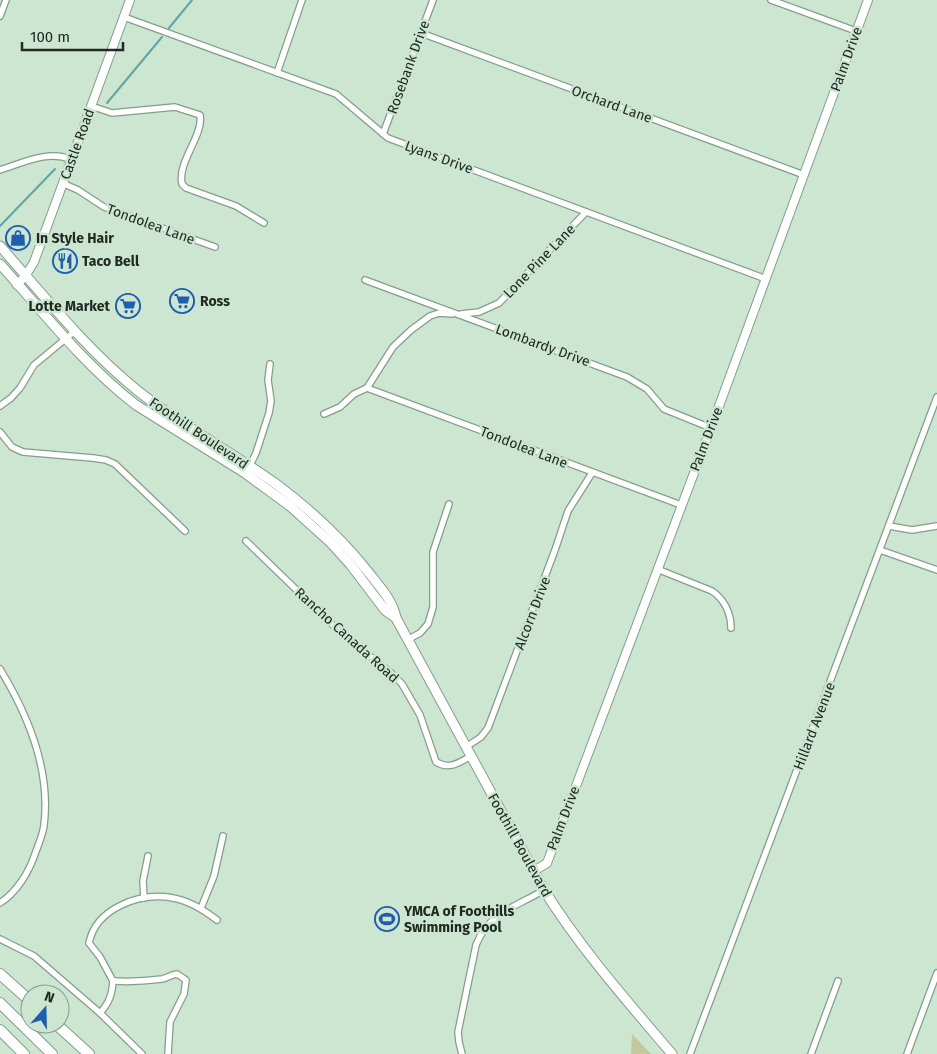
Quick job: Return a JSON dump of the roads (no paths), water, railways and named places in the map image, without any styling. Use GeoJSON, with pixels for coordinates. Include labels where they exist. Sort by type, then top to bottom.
{"type":"FeatureCollection","features":[{"type":"Feature","properties":{"kind":"highway"},"geometry":{"type":"LineString","coordinates":[[0,974],[20,992]]}},
{"type":"Feature","properties":{"kind":"highway"},"geometry":{"type":"LineString","coordinates":[[0,1003],[52,1054]]}},
{"type":"Feature","properties":{"kind":"highway"},"geometry":{"type":"LineString","coordinates":[[0,1030],[24,1054]]}},
{"type":"Feature","properties":{"kind":"highway"},"geometry":{"type":"LineString","coordinates":[[67,1034],[89,1054]]}},
{"type":"Feature","properties":{"kind":"main road","name":"Foothill Boulevard"},"geometry":{"type":"LineString","coordinates":[[0,246],[75,331],[114,371],[186,431]]}},
{"type":"Feature","properties":{"kind":"main road","name":"Foothill Boulevard"},"geometry":{"type":"LineString","coordinates":[[0,264],[65,339],[120,393],[136,405],[186,431],[296,500],[338,538],[363,565],[394,608],[396,618],[544,890],[591,958],[672,1054]]}},
{"type":"Feature","properties":{"kind":"street"},"geometry":{"type":"LineString","coordinates":[[0,16],[6,0]]}},
{"type":"Feature","properties":{"kind":"street","name":"Castle Road"},"geometry":{"type":"LineString","coordinates":[[17,284],[26,275],[34,262],[70,159],[130,0]]}},
{"type":"Feature","properties":{"kind":"street"},"geometry":{"type":"LineString","coordinates":[[277,72],[302,0]]}},
{"type":"Feature","properties":{"kind":"street","name":"Rosebank Drive"},"geometry":{"type":"LineString","coordinates":[[383,134],[433,0]]}},
{"type":"Feature","properties":{"kind":"street"},"geometry":{"type":"LineString","coordinates":[[771,0],[856,31]]}},
{"type":"Feature","properties":{"kind":"street","name":"Palm Drive"},"geometry":{"type":"LineString","coordinates":[[534,871],[547,863],[711,428],[868,0]]}},
{"type":"Feature","properties":{"kind":"street","name":"Lyans Drive"},"geometry":{"type":"LineString","coordinates":[[124,17],[336,94],[388,138],[766,279]]}},
{"type":"Feature","properties":{"kind":"street","name":"Orchard Lane"},"geometry":{"type":"LineString","coordinates":[[421,33],[804,175]]}},
{"type":"Feature","properties":{"kind":"street"},"geometry":{"type":"LineString","coordinates":[[91,106],[112,112],[175,107],[200,115],[199,124],[182,170],[182,184],[186,188],[236,206],[264,223]]}},
{"type":"Feature","properties":{"kind":"street"},"geometry":{"type":"LineString","coordinates":[[0,170],[52,155],[70,159]]}},
{"type":"Feature","properties":{"kind":"street","name":"Tondolea Lane"},"geometry":{"type":"LineString","coordinates":[[62,183],[78,190],[104,207],[215,247]]}},
{"type":"Feature","properties":{"kind":"street","name":"Lone Pine Lane"},"geometry":{"type":"LineString","coordinates":[[324,414],[340,407],[354,394],[367,388],[393,347],[411,330],[434,314],[479,312],[499,303],[586,212]]}},
{"type":"Feature","properties":{"kind":"street","name":"Lombardy Drive"},"geometry":{"type":"LineString","coordinates":[[365,280],[627,377],[647,389],[664,409],[711,428]]}},
{"type":"Feature","properties":{"kind":"street"},"geometry":{"type":"LineString","coordinates":[[0,406],[20,388],[34,364],[75,331]]}},
{"type":"Feature","properties":{"kind":"street"},"geometry":{"type":"LineString","coordinates":[[247,470],[256,453],[269,413],[271,401],[268,380],[270,364]]}},
{"type":"Feature","properties":{"kind":"street","name":"Tondolea Lane"},"geometry":{"type":"LineString","coordinates":[[367,388],[681,505]]}},
{"type":"Feature","properties":{"kind":"street","name":"Hillard Avenue"},"geometry":{"type":"LineString","coordinates":[[690,1054],[937,397]]}},
{"type":"Feature","properties":{"kind":"street"},"geometry":{"type":"LineString","coordinates":[[0,432],[12,447],[24,452],[93,458],[115,464],[185,531]]}},
{"type":"Feature","properties":{"kind":"street","name":"Alcorn Drive"},"geometry":{"type":"LineString","coordinates":[[466,747],[481,737],[488,728],[555,550],[564,520],[592,473]]}},
{"type":"Feature","properties":{"kind":"street"},"geometry":{"type":"LineString","coordinates":[[408,640],[420,633],[428,624],[432,607],[433,552],[449,504]]}},
{"type":"Feature","properties":{"kind":"street"},"geometry":{"type":"LineString","coordinates":[[889,526],[912,530],[937,526]]}},
{"type":"Feature","properties":{"kind":"street","name":"Rancho Canada Road"},"geometry":{"type":"LineString","coordinates":[[246,541],[340,632],[402,684],[411,696],[420,714],[436,762],[442,766],[452,766],[471,756]]}},
{"type":"Feature","properties":{"kind":"street"},"geometry":{"type":"LineString","coordinates":[[880,550],[937,570]]}},
{"type":"Feature","properties":{"kind":"street"},"geometry":{"type":"LineString","coordinates":[[657,570],[718,595],[723,600],[731,621],[731,628]]}},
{"type":"Feature","properties":{"kind":"street"},"geometry":{"type":"LineString","coordinates":[[0,669],[15,693],[29,724],[43,774],[45,809],[44,827],[30,868],[6,899],[0,903]]}},
{"type":"Feature","properties":{"kind":"street"},"geometry":{"type":"LineString","coordinates":[[201,908],[214,876],[223,836]]}},
{"type":"Feature","properties":{"kind":"street"},"geometry":{"type":"LineString","coordinates":[[144,898],[143,880],[148,856]]}},
{"type":"Feature","properties":{"kind":"street"},"geometry":{"type":"LineString","coordinates":[[462,1054],[458,1042],[458,1032],[480,933],[492,919],[544,890]]}},
{"type":"Feature","properties":{"kind":"street"},"geometry":{"type":"LineString","coordinates":[[100,1013],[108,1004],[112,994],[113,981],[100,957],[89,943],[90,934],[97,923],[109,911],[144,898],[172,898],[201,908],[217,920]]}},
{"type":"Feature","properties":{"kind":"street"},"geometry":{"type":"LineString","coordinates":[[0,939],[34,956],[100,1013],[142,1054]]}},
{"type":"Feature","properties":{"kind":"street"},"geometry":{"type":"LineString","coordinates":[[907,1054],[937,973]]}},
{"type":"Feature","properties":{"kind":"street"},"geometry":{"type":"LineString","coordinates":[[113,981],[150,980],[166,978],[172,974],[178,974],[186,980],[184,994],[170,1022],[168,1054]]}},
{"type":"Feature","properties":{"kind":"street"},"geometry":{"type":"LineString","coordinates":[[811,1054],[838,981]]}},
{"type":"Feature","properties":{"kind":"waterway"},"geometry":{"type":"LineString","coordinates":[[169,28],[192,0]]}},
{"type":"Feature","properties":{"kind":"waterway"},"geometry":{"type":"LineString","coordinates":[[107,103],[162,37]]}},
{"type":"Feature","properties":{"kind":"waterway"},"geometry":{"type":"LineString","coordinates":[[0,226],[55,169]]}},
{"type":"Feature","properties":{"kind":"place","name":"In Style Hair"},"geometry":{"type":"Point","coordinates":[18,238]}},
{"type":"Feature","properties":{"kind":"place","name":"Taco Bell"},"geometry":{"type":"Point","coordinates":[65,261]}},
{"type":"Feature","properties":{"kind":"place","name":"Ross"},"geometry":{"type":"Point","coordinates":[182,301]}},
{"type":"Feature","properties":{"kind":"place","name":"Lotte Market"},"geometry":{"type":"Point","coordinates":[128,306]}},
{"type":"Feature","properties":{"kind":"place","name":"YMCA of Foothills Swimming Pool"},"geometry":{"type":"Point","coordinates":[387,919]}}]}
